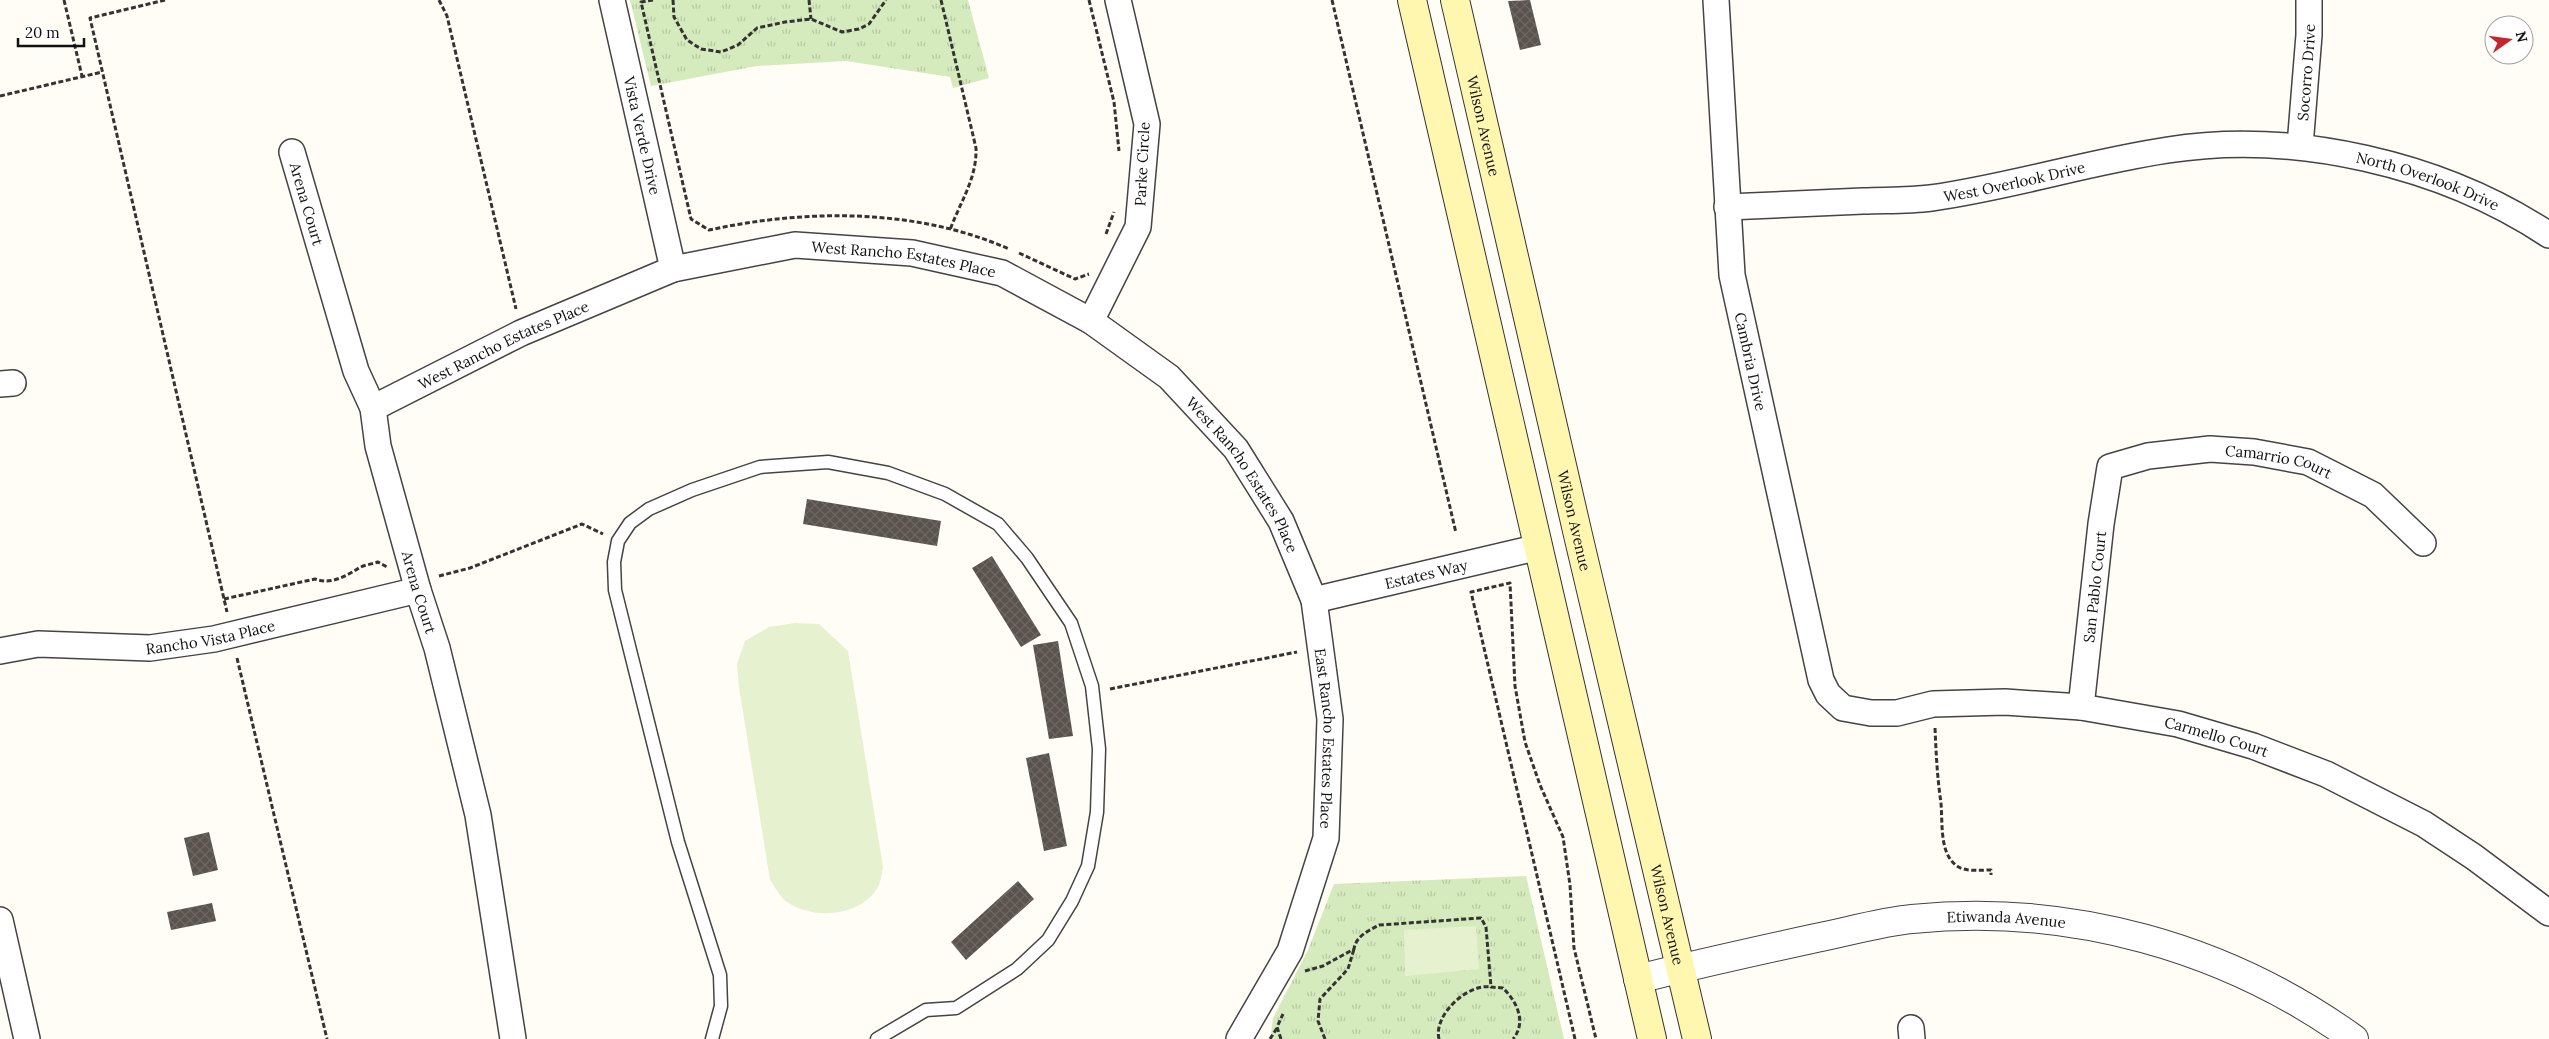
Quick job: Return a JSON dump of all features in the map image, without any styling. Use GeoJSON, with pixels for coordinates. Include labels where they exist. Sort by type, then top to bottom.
{"type":"FeatureCollection","features":[{"type":"Feature","properties":{"kind":"main road"},"geometry":{"type":"LineString","coordinates":[[1412,0],[1652,1039]]}},
{"type":"Feature","properties":{"kind":"main road","name":"Wilson Avenue"},"geometry":{"type":"LineString","coordinates":[[1455,0],[1573,516],[1696,1039]]}},
{"type":"Feature","properties":{"kind":"street","name":"Vista Verde Drive"},"geometry":{"type":"LineString","coordinates":[[612,0],[673,270]]}},
{"type":"Feature","properties":{"kind":"street","name":"Parke Circle"},"geometry":{"type":"LineString","coordinates":[[1091,321],[1138,227],[1147,133],[1147,124],[1118,0]]}},
{"type":"Feature","properties":{"kind":"street","name":"Cambria Drive"},"geometry":{"type":"LineString","coordinates":[[1716,0],[1732,275],[1821,680],[1828,694],[1843,708]]}},
{"type":"Feature","properties":{"kind":"street","name":"Socorro Drive"},"geometry":{"type":"LineString","coordinates":[[2300,146],[2309,35],[2309,0]]}},
{"type":"Feature","properties":{"kind":"street","name":"West Overlook Drive"},"geometry":{"type":"LineString","coordinates":[[1727,206],[1927,199],[2001,186],[2168,150],[2206,146],[2300,146]]}},
{"type":"Feature","properties":{"kind":"street","name":"North Overlook Drive"},"geometry":{"type":"LineString","coordinates":[[2300,146],[2373,159],[2432,178],[2491,201],[2548,232]]}},
{"type":"Feature","properties":{"kind":"street","name":"Arena Court"},"geometry":{"type":"LineString","coordinates":[[292,152],[356,371],[373,408],[378,446],[418,590],[437,648],[478,816],[513,1039]]}},
{"type":"Feature","properties":{"kind":"street","name":"West Rancho Estates Place"},"geometry":{"type":"LineString","coordinates":[[373,408],[522,333],[673,270],[794,245],[912,253],[1002,273],[1091,321],[1170,377],[1236,449],[1281,521],[1314,600]]}},
{"type":"Feature","properties":{"kind":"street","name":"Camarrio Court"},"geometry":{"type":"LineString","coordinates":[[2110,467],[2148,456],[2210,449],[2254,452],[2308,462],[2373,495],[2423,543]]}},
{"type":"Feature","properties":{"kind":"street","name":"San Pablo Court"},"geometry":{"type":"LineString","coordinates":[[2081,707],[2101,524],[2110,467]]}},
{"type":"Feature","properties":{"kind":"street","name":"Estates Way"},"geometry":{"type":"LineString","coordinates":[[1314,600],[1539,547]]}},
{"type":"Feature","properties":{"kind":"street","name":"Rancho Vista Place"},"geometry":{"type":"LineString","coordinates":[[0,651],[38,644],[150,648],[232,634],[418,590]]}},
{"type":"Feature","properties":{"kind":"street","name":"East Rancho Estates Place"},"geometry":{"type":"LineString","coordinates":[[1239,1039],[1290,951],[1326,838],[1330,719],[1314,600]]}},
{"type":"Feature","properties":{"kind":"street","name":"Carmello Court"},"geometry":{"type":"LineString","coordinates":[[1843,708],[1871,713],[1897,713],[1933,704],[2005,702],[2081,707],[2178,724],[2253,746],[2326,774],[2424,824],[2474,857],[2549,913]]}},
{"type":"Feature","properties":{"kind":"street","name":"Etiwanda Avenue"},"geometry":{"type":"LineString","coordinates":[[1638,979],[1680,968],[1911,919],[1993,915],[2073,922],[2148,938],[2214,961],[2280,991],[2354,1039]]}},
{"type":"Feature","properties":{"kind":"street"},"geometry":{"type":"LineString","coordinates":[[0,920],[27,1039]]}},
{"type":"Feature","properties":{"kind":"lane"},"geometry":{"type":"LineString","coordinates":[[712,1039],[721,1006],[720,975],[678,842],[615,590],[614,562],[618,541],[630,523],[648,509],[692,490],[760,467],[828,462],[888,473],[945,494],[998,524],[1027,558],[1071,623],[1093,693],[1099,749],[1097,812],[1088,866],[1072,902],[1048,940],[1017,970],[956,1008],[926,1010],[877,1039]]}},
{"type":"Feature","properties":{"kind":"path"},"geometry":{"type":"LineString","coordinates":[[64,0],[82,76]]}},
{"type":"Feature","properties":{"kind":"path"},"geometry":{"type":"LineString","coordinates":[[166,0],[90,18],[327,1039]]}},
{"type":"Feature","properties":{"kind":"path"},"geometry":{"type":"LineString","coordinates":[[439,0],[447,16],[522,333]]}},
{"type":"Feature","properties":{"kind":"path"},"geometry":{"type":"LineString","coordinates":[[654,0],[640,1],[691,219],[709,230],[774,218],[869,216],[950,230],[997,244],[1075,279],[1088,275],[1093,266]]}},
{"type":"Feature","properties":{"kind":"path"},"geometry":{"type":"LineString","coordinates":[[673,0],[674,17],[687,40],[693,45],[712,52],[729,50],[757,28],[765,25],[811,19],[842,32],[859,29],[868,24],[886,0]]}},
{"type":"Feature","properties":{"kind":"path"},"geometry":{"type":"LineString","coordinates":[[810,0],[811,19]]}},
{"type":"Feature","properties":{"kind":"path"},"geometry":{"type":"LineString","coordinates":[[942,0],[976,148],[977,163],[972,183],[958,208],[950,230]]}},
{"type":"Feature","properties":{"kind":"path"},"geometry":{"type":"LineString","coordinates":[[1088,0],[1114,102],[1119,154]]}},
{"type":"Feature","properties":{"kind":"path"},"geometry":{"type":"LineString","coordinates":[[1332,0],[1456,533]]}},
{"type":"Feature","properties":{"kind":"path"},"geometry":{"type":"LineString","coordinates":[[0,96],[102,72]]}},
{"type":"Feature","properties":{"kind":"path"},"geometry":{"type":"LineString","coordinates":[[1105,239],[1117,204]]}},
{"type":"Feature","properties":{"kind":"path"},"geometry":{"type":"LineString","coordinates":[[1575,1039],[1471,592],[1510,583],[1515,686],[1525,742],[1540,785],[1563,837],[1570,884],[1574,948],[1596,1039]]}},
{"type":"Feature","properties":{"kind":"path"},"geometry":{"type":"LineString","coordinates":[[1093,693],[1320,648]]}},
{"type":"Feature","properties":{"kind":"path"},"geometry":{"type":"LineString","coordinates":[[1933,704],[1937,781],[1944,842],[1949,856],[1957,866],[1971,870],[1991,870],[1991,875]]}},
{"type":"Feature","properties":{"kind":"path"},"geometry":{"type":"LineString","coordinates":[[1324,1039],[1318,1021],[1320,999],[1348,969],[1355,942],[1366,932],[1379,926],[1481,918],[1486,926],[1491,987]]}},
{"type":"Feature","properties":{"kind":"path"},"geometry":{"type":"LineString","coordinates":[[1301,977],[1303,972],[1323,966],[1354,949]]}},
{"type":"Feature","properties":{"kind":"path"},"geometry":{"type":"LineString","coordinates":[[1439,1039],[1439,1023],[1453,1004],[1466,992],[1486,986],[1504,988],[1519,1010],[1519,1028],[1513,1039]]}},
{"type":"Feature","properties":{"kind":"path"},"geometry":{"type":"LineString","coordinates":[[1270,1039],[1284,1010]]}},
{"type":"Feature","properties":{"kind":"path"},"geometry":{"type":"LineString","coordinates":[[1277,1027],[1280,1039]]}},
{"type":"Feature","properties":{"kind":"green space"},"geometry":{"type":"Polygon","coordinates":[[[630,0],[968,0],[989,78],[953,88],[950,77],[846,61],[757,66],[651,86],[630,0]]]}},
{"type":"Feature","properties":{"kind":"green space"},"geometry":{"type":"Polygon","coordinates":[[[795,623],[819,624],[848,651],[883,867],[878,887],[860,905],[849,910],[823,913],[798,908],[784,900],[770,880],[737,664],[745,641],[769,627],[795,623]]]}},
{"type":"Feature","properties":{"kind":"green space"},"geometry":{"type":"Polygon","coordinates":[[[1526,876],[1564,1039],[1273,1039],[1271,1034],[1273,1018],[1308,950],[1334,884],[1526,876]]]}},
{"type":"Feature","properties":{"kind":"green space"},"geometry":{"type":"Polygon","coordinates":[[[1476,926],[1479,969],[1405,976],[1404,930],[1476,926]]]}},
{"type":"Feature","properties":{"kind":"building"},"geometry":{"type":"Polygon","coordinates":[[[1530,0],[1541,45],[1520,50],[1508,1],[1530,0]]]}},
{"type":"Feature","properties":{"kind":"building"},"geometry":{"type":"Polygon","coordinates":[[[807,499],[941,521],[937,546],[803,524],[807,499]]]}},
{"type":"Feature","properties":{"kind":"building"},"geometry":{"type":"Polygon","coordinates":[[[992,556],[1041,635],[1021,647],[972,568],[992,556]]]}},
{"type":"Feature","properties":{"kind":"building"},"geometry":{"type":"Polygon","coordinates":[[[1058,641],[1073,736],[1049,739],[1033,645],[1058,641]]]}},
{"type":"Feature","properties":{"kind":"building"},"geometry":{"type":"Polygon","coordinates":[[[1049,753],[1067,846],[1044,851],[1026,758],[1049,753]]]}},
{"type":"Feature","properties":{"kind":"building"},"geometry":{"type":"Polygon","coordinates":[[[209,832],[218,870],[193,876],[184,838],[209,832]]]}},
{"type":"Feature","properties":{"kind":"building"},"geometry":{"type":"Polygon","coordinates":[[[1018,881],[1034,899],[966,960],[951,942],[1018,881]]]}},
{"type":"Feature","properties":{"kind":"building"},"geometry":{"type":"Polygon","coordinates":[[[212,903],[216,921],[171,930],[167,912],[212,903]]]}}]}
